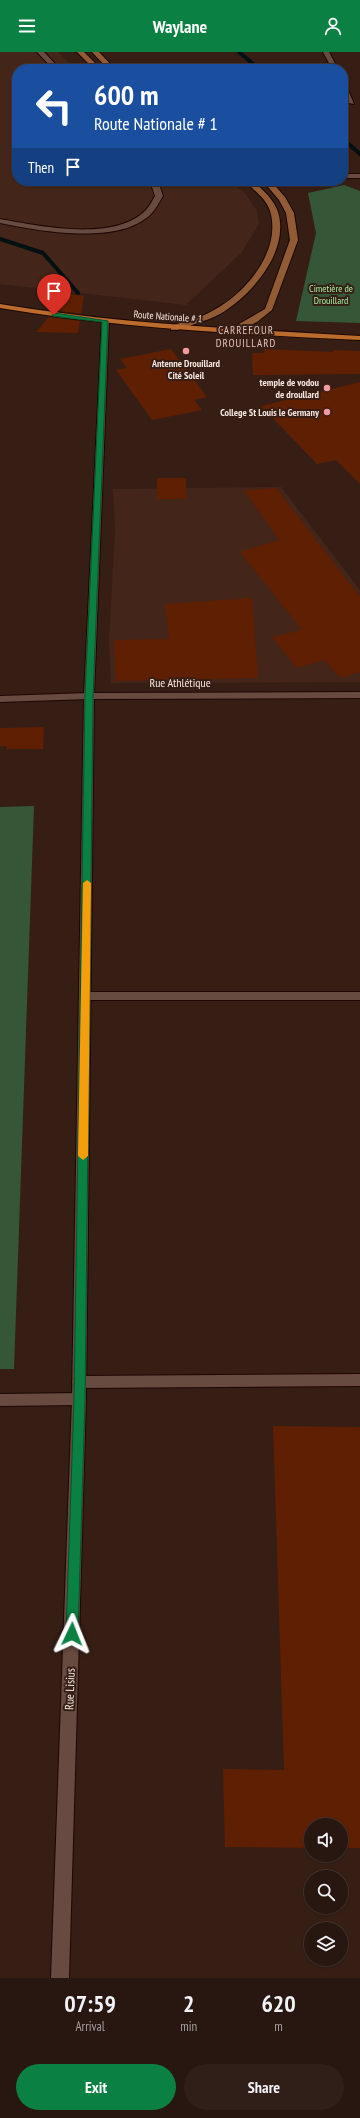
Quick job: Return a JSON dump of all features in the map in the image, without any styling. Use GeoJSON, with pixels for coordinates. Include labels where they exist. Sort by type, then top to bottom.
{"type":"FeatureCollection","features":[{"type":"Feature","properties":{"kind":"main road"},"geometry":{"type":"LineString","coordinates":[[80,52],[93,64]]}},
{"type":"Feature","properties":{"kind":"main road"},"geometry":{"type":"LineString","coordinates":[[95,52],[107,64]]}},
{"type":"Feature","properties":{"kind":"main road"},"geometry":{"type":"LineString","coordinates":[[174,328],[217,312],[238,297],[252,283],[276,245],[278,227],[274,210],[255,186]]}},
{"type":"Feature","properties":{"kind":"main road"},"geometry":{"type":"LineString","coordinates":[[235,330],[254,320],[268,310],[294,240],[290,213],[272,186]]}},
{"type":"Feature","properties":{"kind":"main road","name":"Route Nationale # 1"},"geometry":{"type":"LineString","coordinates":[[0,306],[54,315],[174,328],[235,330],[360,338]]}},
{"type":"Feature","properties":{"kind":"street"},"geometry":{"type":"LineString","coordinates":[[40,52],[52,64]]}},
{"type":"Feature","properties":{"kind":"street"},"geometry":{"type":"LineString","coordinates":[[326,52],[332,64]]}},
{"type":"Feature","properties":{"kind":"street"},"geometry":{"type":"LineString","coordinates":[[348,95],[352,103]]}},
{"type":"Feature","properties":{"kind":"street"},"geometry":{"type":"LineString","coordinates":[[348,103],[360,102]]}},
{"type":"Feature","properties":{"kind":"street"},"geometry":{"type":"LineString","coordinates":[[348,176],[359,176]]}},
{"type":"Feature","properties":{"kind":"street"},"geometry":{"type":"LineString","coordinates":[[0,220],[66,231],[98,232],[124,226],[140,219],[155,207],[159,196],[156,186]]}},
{"type":"Feature","properties":{"kind":"street","name":"Rue Lisius"},"geometry":{"type":"LineString","coordinates":[[60,1978],[80,1382],[89,696],[102,320]]}},
{"type":"Feature","properties":{"kind":"street","name":"Rue Athlétique"},"geometry":{"type":"LineString","coordinates":[[0,699],[89,696],[360,695]]}},
{"type":"Feature","properties":{"kind":"street"},"geometry":{"type":"LineString","coordinates":[[86,996],[360,996]]}},
{"type":"Feature","properties":{"kind":"street"},"geometry":{"type":"LineString","coordinates":[[80,1382],[360,1380]]}},
{"type":"Feature","properties":{"kind":"street"},"geometry":{"type":"LineString","coordinates":[[0,1400],[79,1399]]}},
{"type":"Feature","properties":{"kind":"shaded area"},"geometry":{"type":"Polygon","coordinates":[[[0,52],[58,52],[70,64],[12,64],[12,186],[236,186],[246,194],[257,211],[259,224],[242,252],[186,305],[0,284],[0,52]]]}},
{"type":"Feature","properties":{"kind":"shaded area"},"geometry":{"type":"Polygon","coordinates":[[[281,487],[360,590],[360,682],[111,683],[109,642],[115,529],[113,489],[281,487]]]}},
{"type":"Feature","properties":{"kind":"green space","name":"Cimetière de Drouillard"},"geometry":{"type":"Polygon","coordinates":[[[340,186],[347,186],[360,191],[360,323],[296,321],[316,233],[308,193],[340,186]]]}},
{"type":"Feature","properties":{"kind":"green space"},"geometry":{"type":"Polygon","coordinates":[[[34,806],[14,1369],[0,1369],[0,807],[34,806]]]}},
{"type":"Feature","properties":{"kind":"building"},"geometry":{"type":"Polygon","coordinates":[[[68,294],[84,296],[81,314],[54,310],[68,294]]]}},
{"type":"Feature","properties":{"kind":"building"},"geometry":{"type":"Polygon","coordinates":[[[49,317],[80,321],[78,333],[36,332],[49,317]]]}},
{"type":"Feature","properties":{"kind":"building"},"geometry":{"type":"Polygon","coordinates":[[[171,349],[207,397],[194,400],[202,410],[152,420],[116,370],[127,368],[120,359],[171,349]]]}},
{"type":"Feature","properties":{"kind":"building"},"geometry":{"type":"Polygon","coordinates":[[[265,349],[333,352],[333,350],[360,351],[360,374],[253,375],[252,353],[264,353],[265,349]]]}},
{"type":"Feature","properties":{"kind":"building"},"geometry":{"type":"Polygon","coordinates":[[[360,382],[360,484],[336,460],[317,464],[261,406],[360,382]]]}},
{"type":"Feature","properties":{"kind":"building"},"geometry":{"type":"Polygon","coordinates":[[[157,478],[186,478],[186,499],[157,499],[157,478]]]}},
{"type":"Feature","properties":{"kind":"building"},"geometry":{"type":"Polygon","coordinates":[[[276,488],[360,597],[360,672],[341,678],[324,660],[297,668],[272,637],[302,630],[240,552],[279,540],[244,490],[276,488]]]}},
{"type":"Feature","properties":{"kind":"building"},"geometry":{"type":"Polygon","coordinates":[[[252,598],[258,678],[116,681],[114,640],[169,639],[165,604],[252,598]]]}},
{"type":"Feature","properties":{"kind":"building"},"geometry":{"type":"Polygon","coordinates":[[[44,727],[43,749],[6,749],[7,746],[0,746],[0,728],[44,727]]]}},
{"type":"Feature","properties":{"kind":"building"},"geometry":{"type":"Polygon","coordinates":[[[273,1426],[360,1427],[360,1848],[348,1848],[348,1818],[304,1818],[304,1848],[225,1847],[223,1769],[284,1770],[273,1426]]]}},
{"type":"Feature","properties":{"kind":"waterway"},"geometry":{"type":"LineString","coordinates":[[239,52],[253,64]]}},
{"type":"Feature","properties":{"kind":"waterway"},"geometry":{"type":"LineString","coordinates":[[348,143],[360,154]]}},
{"type":"Feature","properties":{"kind":"waterway"},"geometry":{"type":"LineString","coordinates":[[0,239],[43,253],[78,293]]}},
{"type":"Feature","properties":{"kind":"slow traffic"},"geometry":{"type":"LineString","coordinates":[[83,1156],[87,883]]}},
{"type":"Feature","properties":{"kind":"place","name":"Antenne Drouillard Cité Soleil"},"geometry":{"type":"Point","coordinates":[186,351]}},
{"type":"Feature","properties":{"kind":"place","name":"temple de vodou de droullard"},"geometry":{"type":"Point","coordinates":[327,388]}},
{"type":"Feature","properties":{"kind":"place","name":"College St Louis le Germany"},"geometry":{"type":"Point","coordinates":[327,412]}},
{"type":"Feature","properties":{"kind":"district","name":"CARREFOUR DROUILLARD"},"geometry":{"type":"Point","coordinates":[246,336]}},
{"type":"Feature","properties":{"kind":"route"},"geometry":{"type":"LineString","coordinates":[[54,315],[105,321],[89,696],[79,1399],[72,1634]]}}]}
